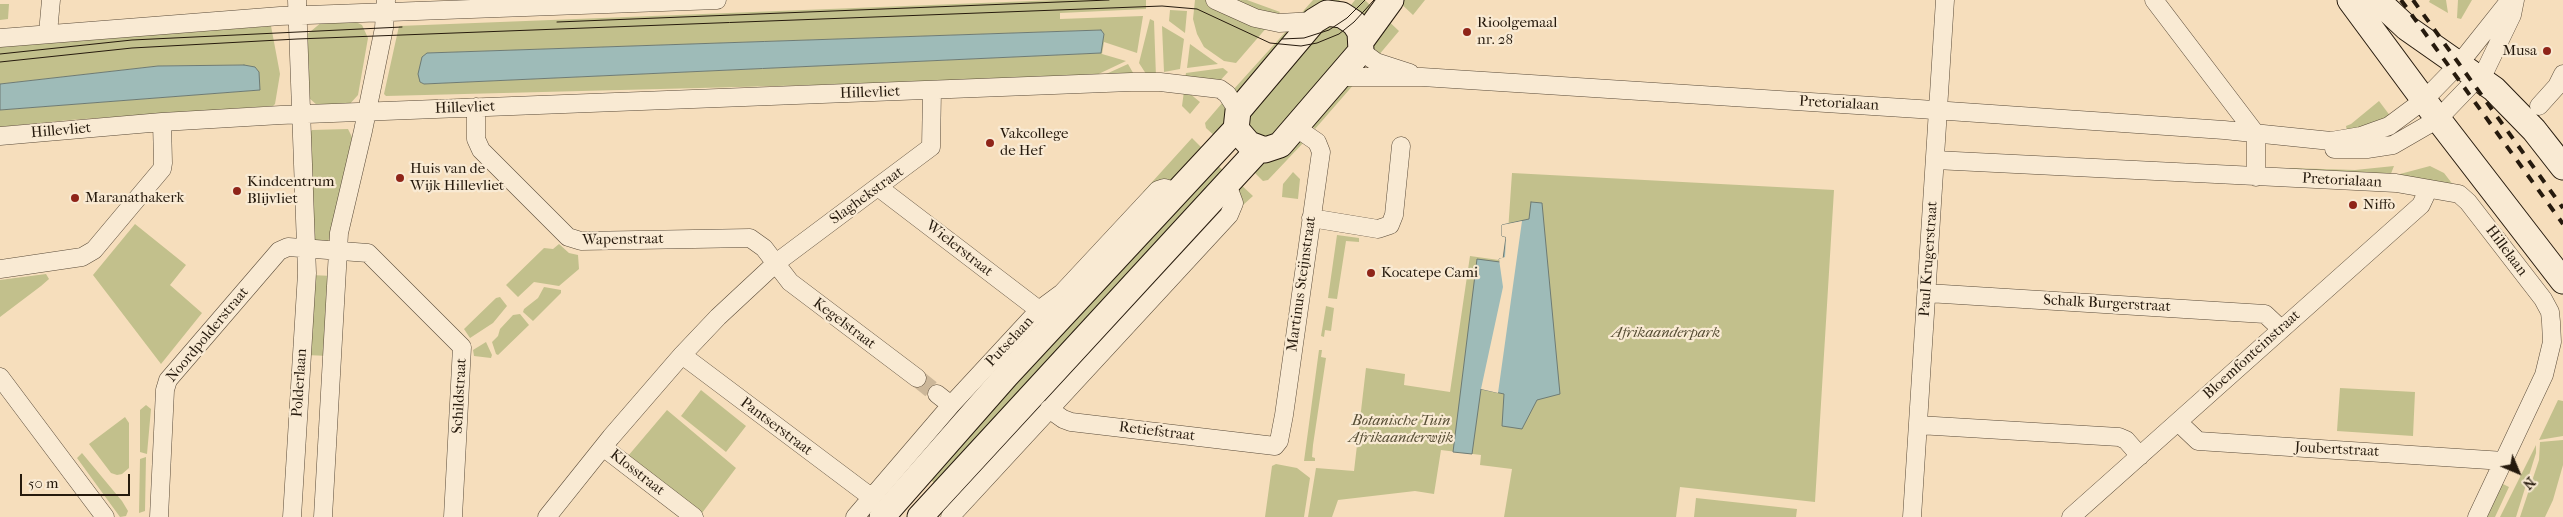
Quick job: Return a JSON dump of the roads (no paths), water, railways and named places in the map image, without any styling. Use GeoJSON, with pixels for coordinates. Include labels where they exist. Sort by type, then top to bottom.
{"type":"FeatureCollection","features":[{"type":"Feature","properties":{"kind":"main road"},"geometry":{"type":"LineString","coordinates":[[1237,120],[1243,140],[1259,149],[1265,150],[1280,145],[1303,133],[1390,0]]}},
{"type":"Feature","properties":{"kind":"main road","name":"Hillelaan"},"geometry":{"type":"LineString","coordinates":[[2350,0],[2408,76],[2434,103],[2563,281]]}},
{"type":"Feature","properties":{"kind":"main road"},"geometry":{"type":"LineString","coordinates":[[2377,0],[2457,73],[2512,106],[2563,167]]}},
{"type":"Feature","properties":{"kind":"main road"},"geometry":{"type":"LineString","coordinates":[[1333,12],[1354,22],[1361,45]]}},
{"type":"Feature","properties":{"kind":"main road","name":"Putselaan"},"geometry":{"type":"LineString","coordinates":[[876,507],[898,497],[1178,192],[1237,120],[1333,12]]}},
{"type":"Feature","properties":{"kind":"main road"},"geometry":{"type":"LineString","coordinates":[[920,517],[950,511],[1227,184],[1259,149]]}},
{"type":"Feature","properties":{"kind":"street"},"geometry":{"type":"LineString","coordinates":[[48,33],[51,0]]}},
{"type":"Feature","properties":{"kind":"street"},"geometry":{"type":"LineString","coordinates":[[0,38],[297,8],[717,0]]}},
{"type":"Feature","properties":{"kind":"street"},"geometry":{"type":"LineString","coordinates":[[1215,0],[1255,18],[1279,23],[1333,12]]}},
{"type":"Feature","properties":{"kind":"street","name":"Paul Krugerstraat"},"geometry":{"type":"LineString","coordinates":[[1912,517],[1945,0]]}},
{"type":"Feature","properties":{"kind":"street"},"geometry":{"type":"LineString","coordinates":[[2154,0],[2256,134],[2256,177]]}},
{"type":"Feature","properties":{"kind":"street"},"geometry":{"type":"LineString","coordinates":[[2434,103],[2510,0]]}},
{"type":"Feature","properties":{"kind":"street"},"geometry":{"type":"LineString","coordinates":[[2434,103],[2457,73],[2496,50],[2512,15],[2515,0]]}},
{"type":"Feature","properties":{"kind":"street"},"geometry":{"type":"LineString","coordinates":[[324,517],[339,233],[367,112],[386,6]]}},
{"type":"Feature","properties":{"kind":"street","name":"Polderlaan"},"geometry":{"type":"LineString","coordinates":[[292,517],[307,274],[297,8]]}},
{"type":"Feature","properties":{"kind":"street","name":"Pretorialaan"},"geometry":{"type":"LineString","coordinates":[[1361,45],[1376,62],[1422,77]]}},
{"type":"Feature","properties":{"kind":"street"},"geometry":{"type":"LineString","coordinates":[[2538,106],[2557,86],[2563,74]]}},
{"type":"Feature","properties":{"kind":"street","name":"Pretorialaan"},"geometry":{"type":"LineString","coordinates":[[1340,76],[1422,77],[2256,134],[2295,137],[2325,147],[2344,150],[2381,148],[2402,142],[2434,103]]}},
{"type":"Feature","properties":{"kind":"street"},"geometry":{"type":"LineString","coordinates":[[932,90],[1160,82],[1220,88],[1227,94],[1237,120]]}},
{"type":"Feature","properties":{"kind":"street","name":"Hillevliet"},"geometry":{"type":"LineString","coordinates":[[0,136],[162,122],[301,114],[932,90]]}},
{"type":"Feature","properties":{"kind":"street","name":"Slaghekstraat"},"geometry":{"type":"LineString","coordinates":[[547,517],[603,447],[682,355],[718,317],[776,263],[931,147],[932,90]]}},
{"type":"Feature","properties":{"kind":"street","name":"Wapenstraat"},"geometry":{"type":"LineString","coordinates":[[476,107],[476,139],[481,150],[573,240],[748,237],[761,244],[776,263]]}},
{"type":"Feature","properties":{"kind":"street"},"geometry":{"type":"LineString","coordinates":[[0,269],[82,257],[94,250],[162,169],[162,122]]}},
{"type":"Feature","properties":{"kind":"street","name":"Martinus Steijnstraat"},"geometry":{"type":"LineString","coordinates":[[1269,446],[1275,446],[1279,441],[1284,415],[1321,152],[1319,144],[1303,133]]}},
{"type":"Feature","properties":{"kind":"street"},"geometry":{"type":"LineString","coordinates":[[1311,218],[1378,229],[1390,225],[1394,215],[1401,146]]}},
{"type":"Feature","properties":{"kind":"street","name":"Pretorialaan"},"geometry":{"type":"LineString","coordinates":[[1936,160],[2396,183],[2428,190]]}},
{"type":"Feature","properties":{"kind":"street"},"geometry":{"type":"LineString","coordinates":[[919,474],[950,511],[1049,409],[1229,215],[1234,203],[1227,184]]}},
{"type":"Feature","properties":{"kind":"street","name":"Wielerstraat"},"geometry":{"type":"LineString","coordinates":[[878,187],[1039,310]]}},
{"type":"Feature","properties":{"kind":"street","name":"Putselaan"},"geometry":{"type":"LineString","coordinates":[[855,517],[876,507],[951,405],[1039,310],[1062,293],[1158,190],[1164,188],[1178,192]]}},
{"type":"Feature","properties":{"kind":"street","name":"Bloemfonteinstraat"},"geometry":{"type":"LineString","coordinates":[[2071,517],[2421,205],[2428,190]]}},
{"type":"Feature","properties":{"kind":"street","name":"Hillelaan"},"geometry":{"type":"LineString","coordinates":[[2428,190],[2459,194],[2468,202],[2543,299],[2550,312],[2552,342],[2544,375],[2477,517]]}},
{"type":"Feature","properties":{"kind":"street","name":"Noordpolderstraat"},"geometry":{"type":"LineString","coordinates":[[159,517],[165,390],[168,380],[279,251],[288,247],[305,248]]}},
{"type":"Feature","properties":{"kind":"street"},"geometry":{"type":"LineString","coordinates":[[305,248],[338,250]]}},
{"type":"Feature","properties":{"kind":"street","name":"Schildstraat"},"geometry":{"type":"LineString","coordinates":[[338,250],[368,253],[462,347],[453,517]]}},
{"type":"Feature","properties":{"kind":"street","name":"Kegelstraat"},"geometry":{"type":"LineString","coordinates":[[776,263],[790,282],[918,378]]}},
{"type":"Feature","properties":{"kind":"street","name":"Schalk Burgerstraat"},"geometry":{"type":"LineString","coordinates":[[1927,293],[2265,314],[2281,329]]}},
{"type":"Feature","properties":{"kind":"street","name":"Pantserstraat"},"geometry":{"type":"LineString","coordinates":[[682,355],[876,507]]}},
{"type":"Feature","properties":{"kind":"street"},"geometry":{"type":"LineString","coordinates":[[0,377],[105,517]]}},
{"type":"Feature","properties":{"kind":"street"},"geometry":{"type":"LineString","coordinates":[[937,394],[951,405]]}},
{"type":"Feature","properties":{"kind":"street","name":"Retiefstraat"},"geometry":{"type":"LineString","coordinates":[[1049,409],[1071,422],[1269,446]]}},
{"type":"Feature","properties":{"kind":"street","name":"Joubertstraat"},"geometry":{"type":"LineString","coordinates":[[2178,422],[2198,441],[2504,461]]}},
{"type":"Feature","properties":{"kind":"street"},"geometry":{"type":"LineString","coordinates":[[1918,425],[2119,436],[2126,440],[2140,456]]}},
{"type":"Feature","properties":{"kind":"street","name":"Klosstraat"},"geometry":{"type":"LineString","coordinates":[[603,447],[694,517]]}},
{"type":"Feature","properties":{"kind":"street"},"geometry":{"type":"LineString","coordinates":[[898,497],[920,517]]}},
{"type":"Feature","properties":{"kind":"water"},"geometry":{"type":"Polygon","coordinates":[[[1101,30],[1104,34],[1101,53],[424,84],[420,82],[418,74],[422,57],[427,53],[1101,30]]]}},
{"type":"Feature","properties":{"kind":"water"},"geometry":{"type":"Polygon","coordinates":[[[244,65],[255,67],[259,72],[260,90],[0,110],[0,84],[158,66],[244,65]]]}},
{"type":"Feature","properties":{"kind":"water"},"geometry":{"type":"Polygon","coordinates":[[[1531,202],[1542,203],[1560,394],[1537,400],[1522,429],[1502,426],[1504,394],[1481,389],[1472,454],[1453,452],[1477,259],[1500,262],[1499,259],[1503,259],[1506,237],[1502,236],[1502,225],[1529,219],[1531,202]]]}},
{"type":"Feature","properties":{"kind":"tunnel"},"geometry":{"type":"LineString","coordinates":[[917,378],[937,394]]}},
{"type":"Feature","properties":{"kind":"tram line"},"geometry":{"type":"LineString","coordinates":[[557,22],[1109,0]]}},
{"type":"Feature","properties":{"kind":"tram line"},"geometry":{"type":"LineString","coordinates":[[1282,39],[1304,38],[1329,30],[1347,18],[1365,0]]}},
{"type":"Feature","properties":{"kind":"tram line"},"geometry":{"type":"LineString","coordinates":[[0,62],[132,48],[297,39],[1162,6],[1197,9],[1270,43],[1301,46],[1317,43],[1339,34],[1354,22],[1374,0]]}},
{"type":"Feature","properties":{"kind":"tram line"},"geometry":{"type":"LineString","coordinates":[[0,54],[132,40],[402,27]]}},
{"type":"Feature","properties":{"kind":"railway"},"geometry":{"type":"LineString","coordinates":[[2401,0],[2563,224]]}},
{"type":"Feature","properties":{"kind":"railway"},"geometry":{"type":"LineString","coordinates":[[2413,0],[2563,208]]}},
{"type":"Feature","properties":{"kind":"place","name":"Rioolgemaal nr. 28"},"geometry":{"type":"Point","coordinates":[1467,32]}},
{"type":"Feature","properties":{"kind":"place","name":"Musa"},"geometry":{"type":"Point","coordinates":[2547,51]}},
{"type":"Feature","properties":{"kind":"place","name":"Vakcollege de Hef"},"geometry":{"type":"Point","coordinates":[990,143]}},
{"type":"Feature","properties":{"kind":"place","name":"Huis van de Wijk Hillevliet"},"geometry":{"type":"Point","coordinates":[400,178]}},
{"type":"Feature","properties":{"kind":"place","name":"Kindcentrum Blijvliet"},"geometry":{"type":"Point","coordinates":[237,191]}},
{"type":"Feature","properties":{"kind":"place","name":"Maranathakerk"},"geometry":{"type":"Point","coordinates":[75,198]}},
{"type":"Feature","properties":{"kind":"place","name":"Niffo"},"geometry":{"type":"Point","coordinates":[2353,205]}},
{"type":"Feature","properties":{"kind":"place","name":"Kocatepe Cami"},"geometry":{"type":"Point","coordinates":[1371,273]}},
{"type":"Feature","properties":{"kind":"park label","name":"Afrikaanderpark"},"geometry":{"type":"Point","coordinates":[1666,333]}},
{"type":"Feature","properties":{"kind":"park label","name":"Botanische Tuin Afrikaanderwijk"},"geometry":{"type":"Point","coordinates":[1401,430]}}]}
